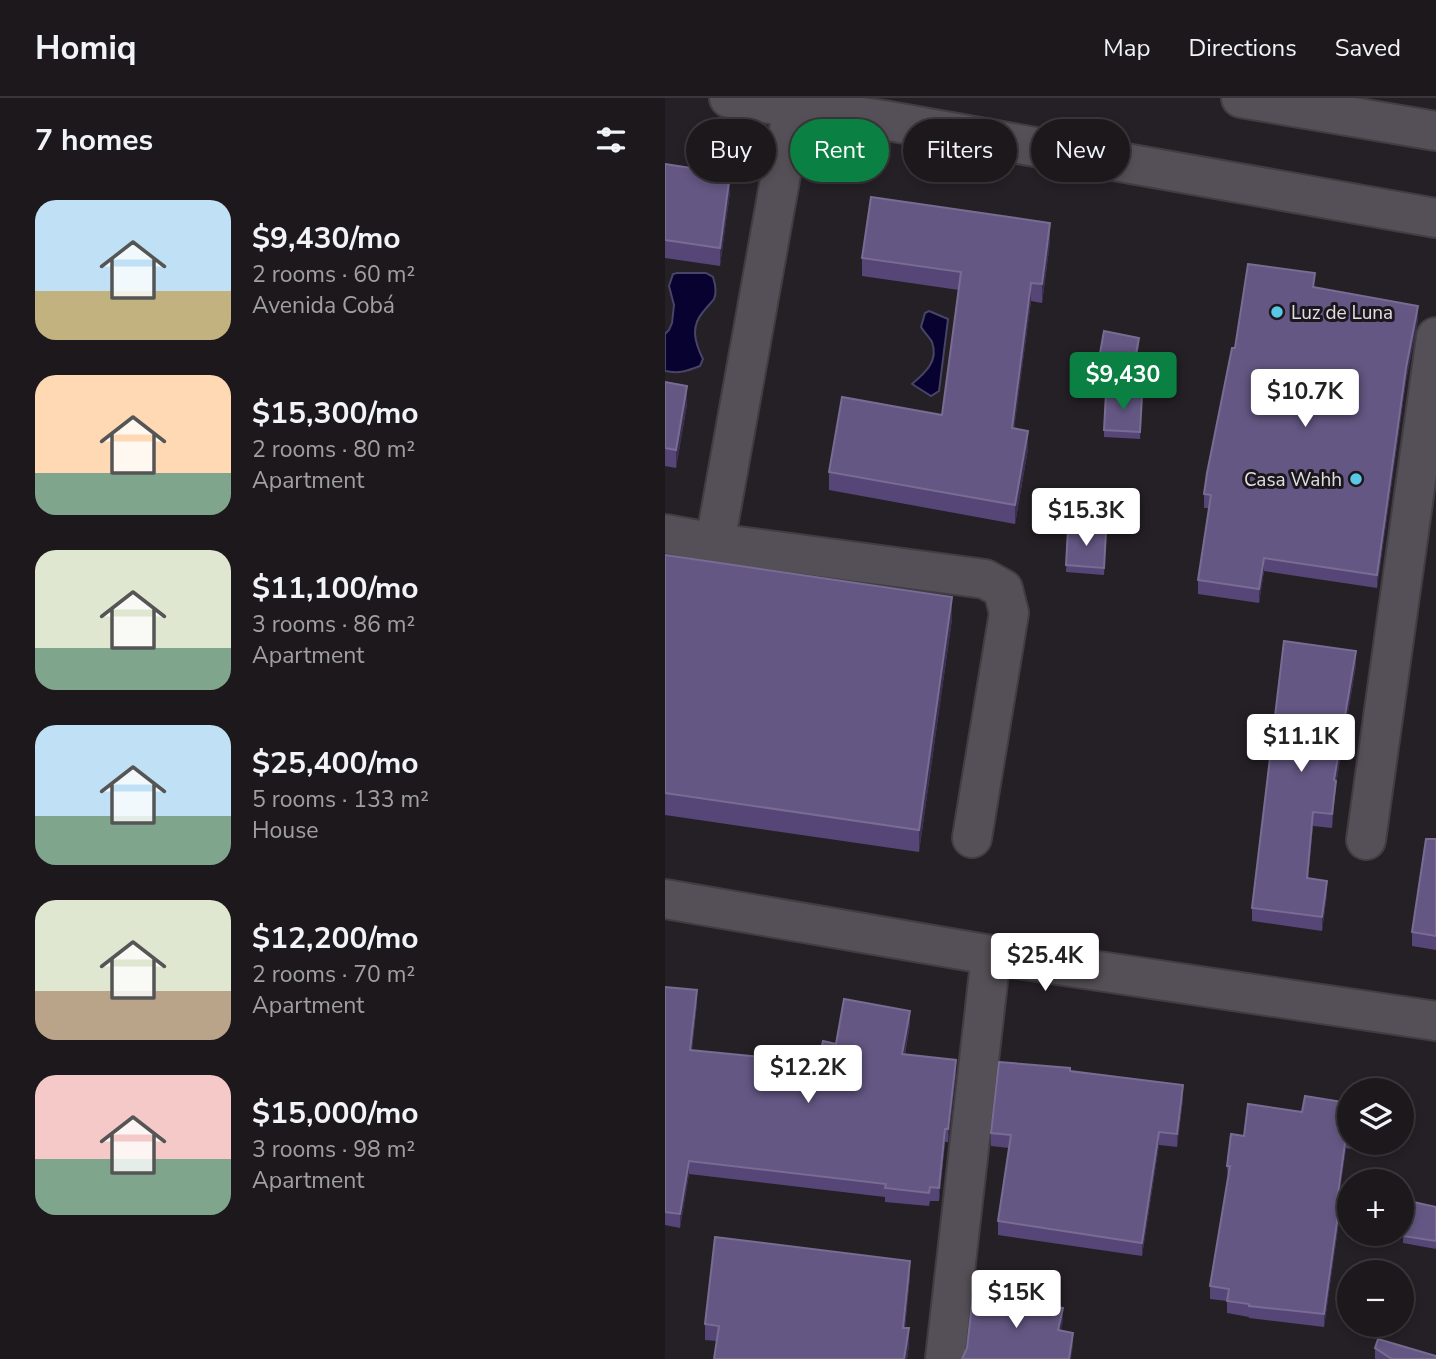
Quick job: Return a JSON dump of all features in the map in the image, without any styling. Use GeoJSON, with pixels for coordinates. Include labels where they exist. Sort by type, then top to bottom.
{"type":"FeatureCollection","features":[{"type":"Feature","properties":{"kind":"street"},"geometry":{"type":"LineString","coordinates":[[729,98],[897,122],[1436,218]]}},
{"type":"Feature","properties":{"kind":"street"},"geometry":{"type":"LineString","coordinates":[[1241,98],[1436,131]]}},
{"type":"Feature","properties":{"kind":"street"},"geometry":{"type":"LineString","coordinates":[[715,543],[793,107]]}},
{"type":"Feature","properties":{"kind":"street"},"geometry":{"type":"LineString","coordinates":[[1366,840],[1436,337]]}},
{"type":"Feature","properties":{"kind":"street"},"geometry":{"type":"LineString","coordinates":[[665,534],[985,579],[1003,589],[1009,613],[972,838]]}},
{"type":"Feature","properties":{"kind":"street"},"geometry":{"type":"LineString","coordinates":[[665,899],[991,955],[1436,1021]]}},
{"type":"Feature","properties":{"kind":"street"},"geometry":{"type":"LineString","coordinates":[[945,1359],[991,955]]}},
{"type":"Feature","properties":{"kind":"shaded area"},"geometry":{"type":"Polygon","coordinates":[[[706,273],[713,277],[716,291],[714,299],[696,323],[696,341],[703,359],[700,366],[675,372],[665,371],[665,334],[672,323],[674,305],[669,286],[673,274],[706,273]]]}},
{"type":"Feature","properties":{"kind":"shaded area"},"geometry":{"type":"Polygon","coordinates":[[[929,311],[948,319],[939,391],[931,396],[912,384],[926,371],[934,355],[932,342],[921,327],[925,313],[929,311]]]}},
{"type":"Feature","properties":{"kind":"building"},"geometry":{"type":"Polygon","coordinates":[[[665,164],[686,167],[686,182],[729,182],[720,248],[665,240],[665,164]]]}},
{"type":"Feature","properties":{"kind":"building"},"geometry":{"type":"Polygon","coordinates":[[[871,197],[1050,223],[1042,284],[1031,283],[1012,428],[1028,431],[1015,505],[829,472],[842,397],[942,415],[961,272],[862,258],[871,197]]]}},
{"type":"Feature","properties":{"kind":"building"},"geometry":{"type":"Polygon","coordinates":[[[1248,264],[1315,273],[1313,287],[1418,306],[1406,368],[1377,575],[1264,558],[1259,589],[1198,580],[1211,495],[1204,494],[1207,473],[1232,348],[1235,348],[1248,264]]]}},
{"type":"Feature","properties":{"kind":"building"},"geometry":{"type":"Polygon","coordinates":[[[1104,331],[1139,338],[1132,376],[1097,370],[1104,331]]]}},
{"type":"Feature","properties":{"kind":"building"},"geometry":{"type":"Polygon","coordinates":[[[665,382],[687,386],[676,450],[665,448],[665,382]]]}},
{"type":"Feature","properties":{"kind":"building"},"geometry":{"type":"Polygon","coordinates":[[[1106,393],[1142,395],[1140,432],[1104,430],[1106,393]]]}},
{"type":"Feature","properties":{"kind":"building"},"geometry":{"type":"Polygon","coordinates":[[[1068,529],[1106,532],[1104,568],[1066,565],[1068,529]]]}},
{"type":"Feature","properties":{"kind":"building"},"geometry":{"type":"Polygon","coordinates":[[[665,555],[952,597],[919,830],[665,793],[665,555]]]}},
{"type":"Feature","properties":{"kind":"building"},"geometry":{"type":"Polygon","coordinates":[[[1284,641],[1356,651],[1334,780],[1332,814],[1313,812],[1307,878],[1327,881],[1322,917],[1252,908],[1284,641]]]}},
{"type":"Feature","properties":{"kind":"building"},"geometry":{"type":"Polygon","coordinates":[[[1426,839],[1436,839],[1436,936],[1412,932],[1426,839]]]}},
{"type":"Feature","properties":{"kind":"building"},"geometry":{"type":"Polygon","coordinates":[[[665,987],[697,990],[690,1050],[791,1060],[817,1066],[823,1041],[836,1044],[844,999],[910,1011],[902,1054],[956,1060],[939,1188],[930,1187],[929,1193],[885,1188],[886,1184],[689,1161],[680,1214],[665,1212],[665,987]]]}},
{"type":"Feature","properties":{"kind":"building"},"geometry":{"type":"Polygon","coordinates":[[[999,1062],[1070,1068],[1070,1071],[1183,1085],[1177,1134],[1159,1132],[1142,1243],[998,1221],[1011,1135],[991,1133],[999,1062]]]}},
{"type":"Feature","properties":{"kind":"building"},"geometry":{"type":"Polygon","coordinates":[[[1305,1096],[1337,1101],[1337,1155],[1343,1155],[1341,1169],[1337,1169],[1337,1222],[1324,1314],[1227,1301],[1229,1289],[1210,1286],[1230,1166],[1227,1166],[1231,1134],[1244,1136],[1248,1104],[1302,1112],[1305,1096]]]}},
{"type":"Feature","properties":{"kind":"building"},"geometry":{"type":"Polygon","coordinates":[[[1414,1202],[1436,1207],[1436,1241],[1414,1238],[1414,1202]]]}},
{"type":"Feature","properties":{"kind":"building"},"geometry":{"type":"Polygon","coordinates":[[[715,1237],[910,1261],[903,1328],[909,1328],[904,1359],[714,1359],[719,1326],[705,1324],[715,1237]]]}},
{"type":"Feature","properties":{"kind":"building"},"geometry":{"type":"Polygon","coordinates":[[[973,1295],[1014,1298],[1063,1308],[1058,1330],[1073,1333],[1069,1359],[962,1359],[967,1348],[973,1295]]]}},
{"type":"Feature","properties":{"kind":"building"},"geometry":{"type":"Polygon","coordinates":[[[1378,1339],[1436,1356],[1436,1359],[1392,1359],[1375,1348],[1378,1339]]]}},
{"type":"Feature","properties":{"kind":"place","name":"Luz de Luna"},"geometry":{"type":"Point","coordinates":[1277,312]}},
{"type":"Feature","properties":{"kind":"place","name":"Casa Wahh"},"geometry":{"type":"Point","coordinates":[1356,479]}}]}
